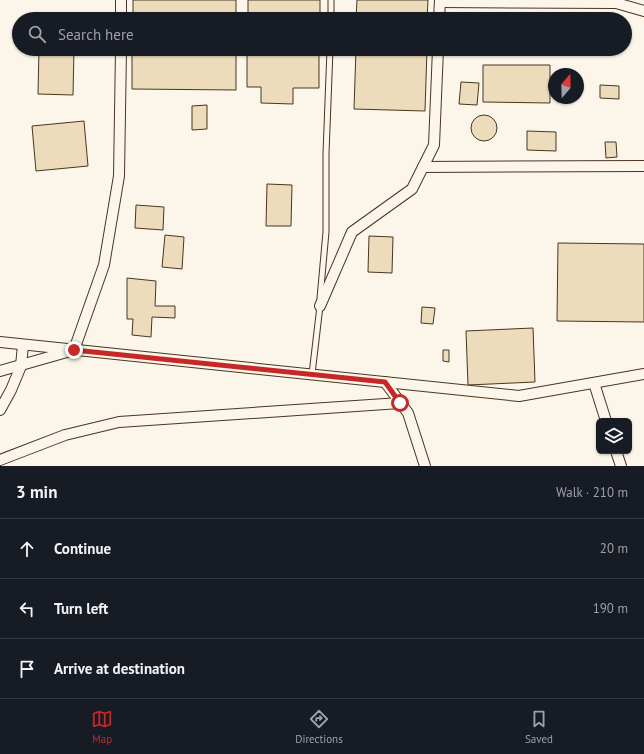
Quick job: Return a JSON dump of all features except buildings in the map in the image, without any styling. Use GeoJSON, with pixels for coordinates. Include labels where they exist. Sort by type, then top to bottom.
{"type":"FeatureCollection","features":[{"type":"Feature","properties":{"kind":"street"},"geometry":{"type":"LineString","coordinates":[[121,0],[121,12]]}},
{"type":"Feature","properties":{"kind":"street"},"geometry":{"type":"LineString","coordinates":[[439,12],[440,1],[616,3],[644,12]]}},
{"type":"Feature","properties":{"kind":"street"},"geometry":{"type":"LineString","coordinates":[[74,350],[104,265],[119,176],[121,56]]}},
{"type":"Feature","properties":{"kind":"street"},"geometry":{"type":"LineString","coordinates":[[320,306],[352,232],[412,190],[434,145],[438,56]]}},
{"type":"Feature","properties":{"kind":"street"},"geometry":{"type":"LineString","coordinates":[[423,167],[644,166]]}},
{"type":"Feature","properties":{"kind":"street"},"geometry":{"type":"LineString","coordinates":[[0,342],[519,396],[644,374]]}},
{"type":"Feature","properties":{"kind":"street"},"geometry":{"type":"LineString","coordinates":[[0,410],[11,390],[21,366],[23,345]]}},
{"type":"Feature","properties":{"kind":"street"},"geometry":{"type":"LineString","coordinates":[[0,371],[74,350]]}},
{"type":"Feature","properties":{"kind":"street"},"geometry":{"type":"LineString","coordinates":[[385,382],[408,413],[425,466]]}},
{"type":"Feature","properties":{"kind":"street"},"geometry":{"type":"LineString","coordinates":[[594,383],[605,418]]}},
{"type":"Feature","properties":{"kind":"street"},"geometry":{"type":"LineString","coordinates":[[0,460],[65,435],[119,422],[400,403]]}},
{"type":"Feature","properties":{"kind":"street"},"geometry":{"type":"LineString","coordinates":[[617,454],[621,466]]}},
{"type":"Feature","properties":{"kind":"lane"},"geometry":{"type":"LineString","coordinates":[[331,0],[331,12]]}},
{"type":"Feature","properties":{"kind":"lane"},"geometry":{"type":"LineString","coordinates":[[312,374],[320,306],[326,232],[326,154],[330,56]]}},
{"type":"Feature","properties":{"kind":"route"},"geometry":{"type":"LineString","coordinates":[[74,350],[385,382],[400,403]]}}]}
